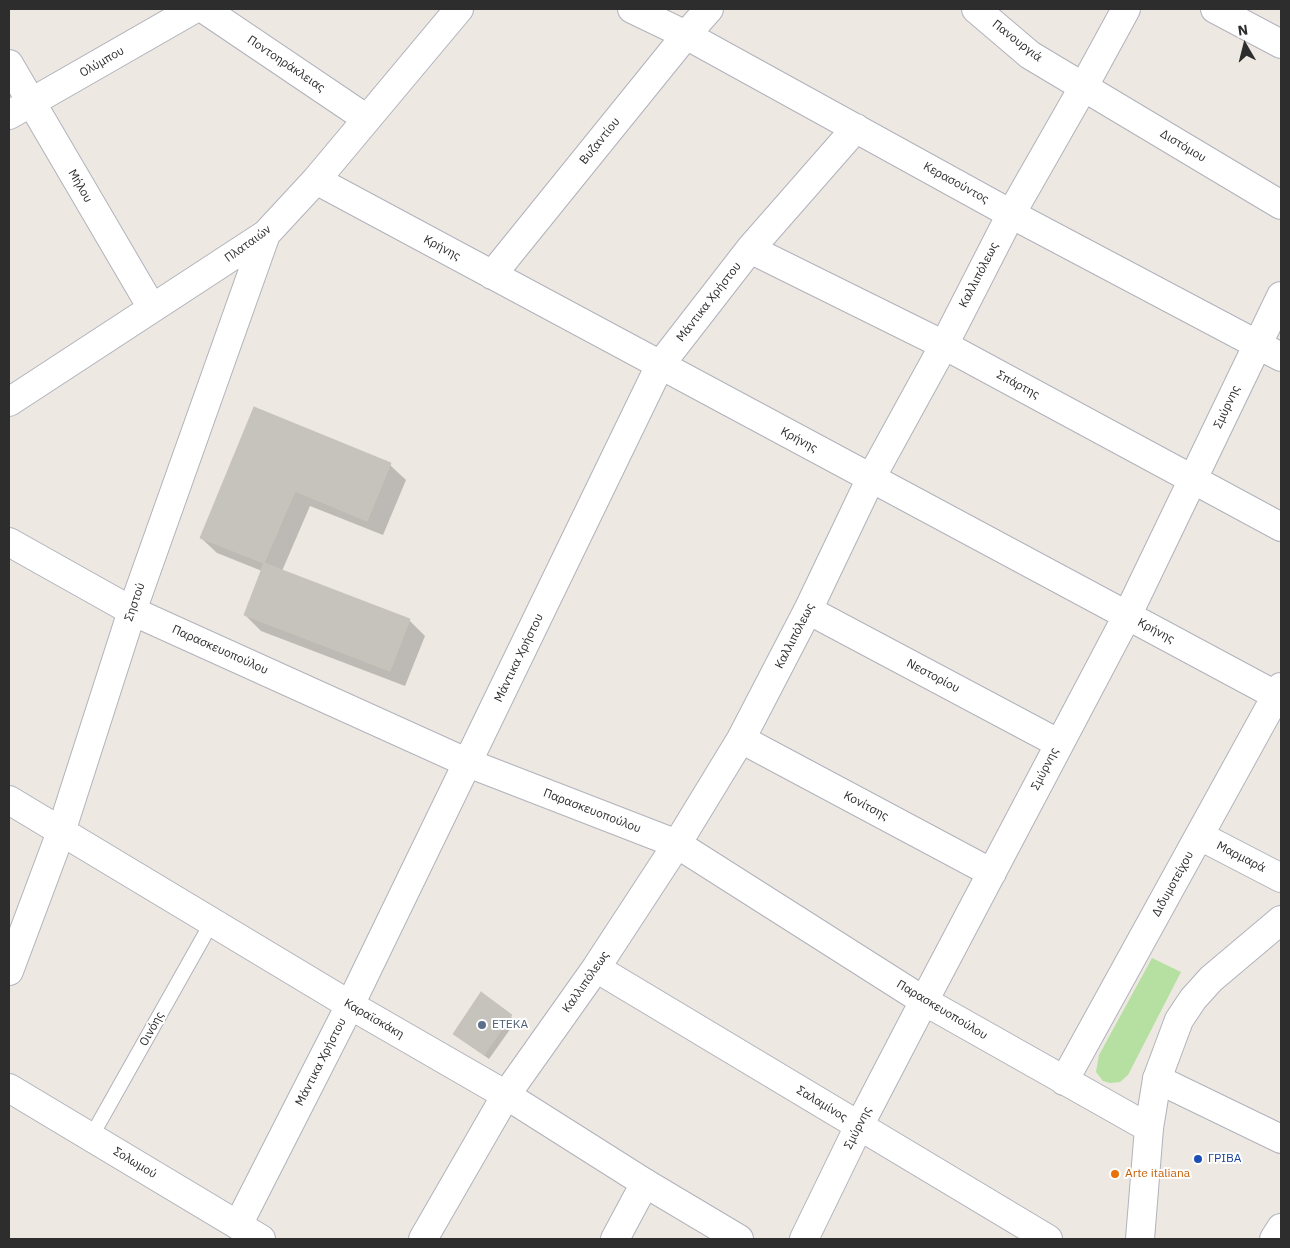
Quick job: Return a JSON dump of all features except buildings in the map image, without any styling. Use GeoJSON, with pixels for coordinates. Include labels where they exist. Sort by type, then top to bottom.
{"type":"FeatureCollection","features":[{"type":"Feature","properties":{"kind":"street","name":"Ολύμπου"},"geometry":{"type":"LineString","coordinates":[[20,109],[194,9]]}},
{"type":"Feature","properties":{"kind":"street","name":"Ποντοηράκλειας"},"geometry":{"type":"LineString","coordinates":[[204,9],[367,119]]}},
{"type":"Feature","properties":{"kind":"street","name":"Πλαταιών"},"geometry":{"type":"LineString","coordinates":[[9,402],[266,234],[316,180],[459,9]]}},
{"type":"Feature","properties":{"kind":"street","name":"Κερασούντος"},"geometry":{"type":"LineString","coordinates":[[632,9],[686,35],[1011,214],[1281,356]]}},
{"type":"Feature","properties":{"kind":"street","name":"Βυζαντίου"},"geometry":{"type":"LineString","coordinates":[[492,275],[686,35],[710,9]]}},
{"type":"Feature","properties":{"kind":"street","name":"Πανουργιά"},"geometry":{"type":"LineString","coordinates":[[976,9],[1030,55],[1084,86]]}},
{"type":"Feature","properties":{"kind":"street","name":"Καλλιπόλεως"},"geometry":{"type":"LineString","coordinates":[[423,1239],[506,1095],[596,968],[677,844],[741,739],[808,610],[871,478],[944,345],[1011,214],[1126,9]]}},
{"type":"Feature","properties":{"kind":"street"},"geometry":{"type":"LineString","coordinates":[[1215,9],[1281,44]]}},
{"type":"Feature","properties":{"kind":"street","name":"Μήλου"},"geometry":{"type":"LineString","coordinates":[[9,64],[20,109],[152,308]]}},
{"type":"Feature","properties":{"kind":"street","name":"Διστόμου"},"geometry":{"type":"LineString","coordinates":[[1084,86],[1281,205]]}},
{"type":"Feature","properties":{"kind":"street","name":"Μάντικα Χρήστου"},"geometry":{"type":"LineString","coordinates":[[238,1225],[350,1005],[660,365],[750,249],[856,128]]}},
{"type":"Feature","properties":{"kind":"street","name":"Κρήνης"},"geometry":{"type":"LineString","coordinates":[[316,180],[1127,616],[1280,694]]}},
{"type":"Feature","properties":{"kind":"street","name":"Σηστού"},"geometry":{"type":"LineString","coordinates":[[9,972],[61,832],[132,610],[266,234]]}},
{"type":"Feature","properties":{"kind":"street","name":"Σπάρτης"},"geometry":{"type":"LineString","coordinates":[[750,249],[944,345],[1281,527]]}},
{"type":"Feature","properties":{"kind":"street","name":"Σμύρνης"},"geometry":{"type":"LineString","coordinates":[[804,1239],[859,1126],[1058,743],[1127,616],[1281,296]]}},
{"type":"Feature","properties":{"kind":"street","name":"Παρασκευοπούλου"},"geometry":{"type":"LineString","coordinates":[[9,542],[132,610],[468,763],[677,844],[924,1001],[1149,1128]]}},
{"type":"Feature","properties":{"kind":"street","name":"Νεστορίου"},"geometry":{"type":"LineString","coordinates":[[808,610],[1058,743]]}},
{"type":"Feature","properties":{"kind":"street","name":"Διδυμοτείχου"},"geometry":{"type":"LineString","coordinates":[[1064,1081],[1280,694]]}},
{"type":"Feature","properties":{"kind":"street","name":"Κονίτσης"},"geometry":{"type":"LineString","coordinates":[[741,739],[992,873]]}},
{"type":"Feature","properties":{"kind":"street","name":"Καραϊσκάκη"},"geometry":{"type":"LineString","coordinates":[[9,800],[350,1005],[506,1095],[645,1183],[739,1239]]}},
{"type":"Feature","properties":{"kind":"street","name":"Μαρμαρά"},"geometry":{"type":"LineString","coordinates":[[1200,836],[1281,878]]}},
{"type":"Feature","properties":{"kind":"street"},"geometry":{"type":"LineString","coordinates":[[1140,1239],[1149,1128],[1156,1078],[1179,1020],[1193,998],[1212,979],[1281,920]]}},
{"type":"Feature","properties":{"kind":"street","name":"Σαλαμίνος"},"geometry":{"type":"LineString","coordinates":[[596,968],[1048,1239]]}},
{"type":"Feature","properties":{"kind":"street"},"geometry":{"type":"LineString","coordinates":[[1156,1078],[1281,1139]]}},
{"type":"Feature","properties":{"kind":"street","name":"Σολωμού"},"geometry":{"type":"LineString","coordinates":[[9,1088],[261,1239]]}},
{"type":"Feature","properties":{"kind":"street"},"geometry":{"type":"LineString","coordinates":[[615,1239],[645,1183]]}},
{"type":"Feature","properties":{"kind":"street"},"geometry":{"type":"LineString","coordinates":[[1274,1239],[1281,1228]]}},
{"type":"Feature","properties":{"kind":"lane","name":"Οινόης"},"geometry":{"type":"LineString","coordinates":[[91,1137],[212,922]]}},
{"type":"Feature","properties":{"kind":"green space"},"geometry":{"type":"Polygon","coordinates":[[[1152,958],[1181,972],[1128,1075],[1120,1082],[1110,1083],[1103,1081],[1096,1072],[1099,1055],[1152,958]]]}},
{"type":"Feature","properties":{"kind":"place","name":"ΕΤΕΚΑ"},"geometry":{"type":"Point","coordinates":[482,1025]}},
{"type":"Feature","properties":{"kind":"place","name":"ΓΡΙΒΑ"},"geometry":{"type":"Point","coordinates":[1198,1159]}},
{"type":"Feature","properties":{"kind":"place","name":"Arte italiana"},"geometry":{"type":"Point","coordinates":[1115,1174]}}]}
